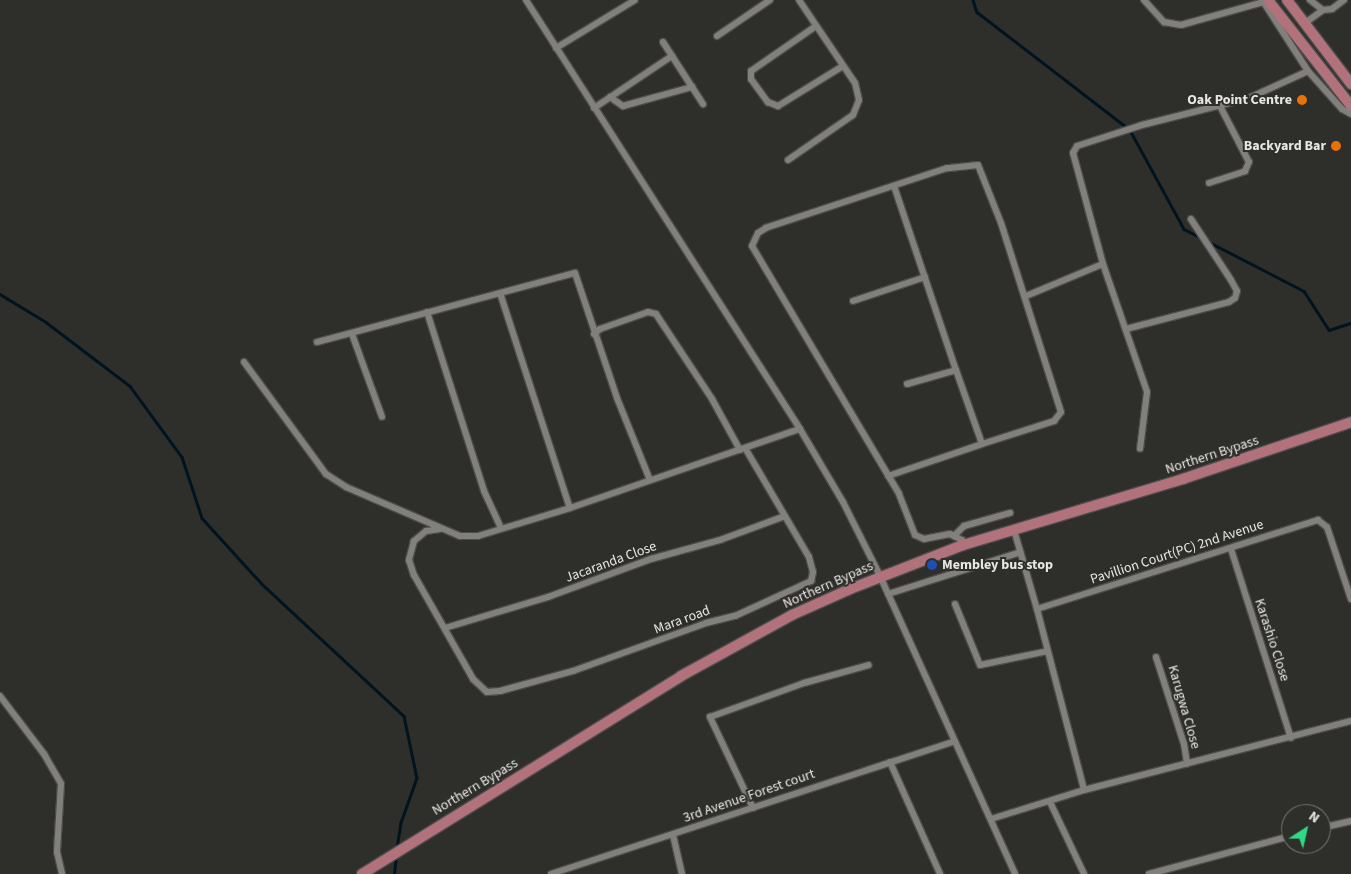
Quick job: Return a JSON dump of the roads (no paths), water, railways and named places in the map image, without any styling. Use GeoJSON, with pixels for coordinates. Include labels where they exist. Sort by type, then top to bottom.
{"type":"FeatureCollection","features":[{"type":"Feature","properties":{"kind":"main road"},"geometry":{"type":"LineString","coordinates":[[1287,0],[1351,84]]}},
{"type":"Feature","properties":{"kind":"main road"},"geometry":{"type":"LineString","coordinates":[[1267,1],[1351,106]]}},
{"type":"Feature","properties":{"kind":"main road","name":"Northern Bypass"},"geometry":{"type":"LineString","coordinates":[[362,874],[738,643],[880,576],[963,545],[1183,479],[1351,422]]}},
{"type":"Feature","properties":{"kind":"street"},"geometry":{"type":"LineString","coordinates":[[526,0],[800,430],[880,576],[1015,874]]}},
{"type":"Feature","properties":{"kind":"street"},"geometry":{"type":"LineString","coordinates":[[556,48],[635,0]]}},
{"type":"Feature","properties":{"kind":"street"},"geometry":{"type":"LineString","coordinates":[[717,36],[770,0]]}},
{"type":"Feature","properties":{"kind":"street"},"geometry":{"type":"LineString","coordinates":[[788,160],[853,115],[859,90],[799,0]]}},
{"type":"Feature","properties":{"kind":"street"},"geometry":{"type":"LineString","coordinates":[[1144,0],[1164,22],[1181,25],[1267,1],[1308,71],[1342,109],[1351,114]]}},
{"type":"Feature","properties":{"kind":"street"},"geometry":{"type":"LineString","coordinates":[[1246,0],[1251,7]]}},
{"type":"Feature","properties":{"kind":"street"},"geometry":{"type":"LineString","coordinates":[[1310,0],[1323,10]]}},
{"type":"Feature","properties":{"kind":"street"},"geometry":{"type":"LineString","coordinates":[[1305,23],[1323,10],[1332,9],[1344,0]]}},
{"type":"Feature","properties":{"kind":"street"},"geometry":{"type":"LineString","coordinates":[[816,26],[751,71],[751,79],[768,102],[778,106],[843,66]]}},
{"type":"Feature","properties":{"kind":"street"},"geometry":{"type":"LineString","coordinates":[[663,42],[703,104]]}},
{"type":"Feature","properties":{"kind":"street"},"geometry":{"type":"LineString","coordinates":[[594,108],[672,56]]}},
{"type":"Feature","properties":{"kind":"street"},"geometry":{"type":"LineString","coordinates":[[1140,449],[1147,392],[1103,264],[1074,156],[1074,149],[1082,142],[1220,106],[1276,89],[1308,71]]}},
{"type":"Feature","properties":{"kind":"street"},"geometry":{"type":"LineString","coordinates":[[610,98],[622,106],[692,87]]}},
{"type":"Feature","properties":{"kind":"street"},"geometry":{"type":"LineString","coordinates":[[1209,183],[1245,171],[1249,162],[1220,106]]}},
{"type":"Feature","properties":{"kind":"street"},"geometry":{"type":"LineString","coordinates":[[888,476],[1054,421],[1061,412],[1026,296],[978,165],[947,168],[766,228],[758,233],[752,246],[888,476],[918,538],[954,536],[962,540],[963,545]]}},
{"type":"Feature","properties":{"kind":"street"},"geometry":{"type":"LineString","coordinates":[[894,186],[982,444]]}},
{"type":"Feature","properties":{"kind":"street"},"geometry":{"type":"LineString","coordinates":[[1126,329],[1228,302],[1235,298],[1237,291],[1231,280],[1191,220]]}},
{"type":"Feature","properties":{"kind":"street"},"geometry":{"type":"LineString","coordinates":[[1026,296],[1103,264]]}},
{"type":"Feature","properties":{"kind":"street"},"geometry":{"type":"LineString","coordinates":[[317,342],[500,293],[565,273],[575,273],[594,334],[650,480]]}},
{"type":"Feature","properties":{"kind":"street"},"geometry":{"type":"LineString","coordinates":[[853,301],[925,277]]}},
{"type":"Feature","properties":{"kind":"street"},"geometry":{"type":"LineString","coordinates":[[500,293],[570,508]]}},
{"type":"Feature","properties":{"kind":"street"},"geometry":{"type":"LineString","coordinates":[[426,312],[484,491],[501,528]]}},
{"type":"Feature","properties":{"kind":"street","name":"Mara road"},"geometry":{"type":"LineString","coordinates":[[445,628],[467,670],[487,692],[573,671],[706,623],[736,616],[811,581],[813,572],[809,557],[712,399],[656,314],[648,312],[600,329],[594,334]]}},
{"type":"Feature","properties":{"kind":"street"},"geometry":{"type":"LineString","coordinates":[[352,334],[382,417]]}},
{"type":"Feature","properties":{"kind":"street"},"geometry":{"type":"LineString","coordinates":[[244,362],[326,474],[346,487],[440,529],[467,537],[570,508],[800,430]]}},
{"type":"Feature","properties":{"kind":"street"},"geometry":{"type":"LineString","coordinates":[[907,384],[956,370]]}},
{"type":"Feature","properties":{"kind":"street"},"geometry":{"type":"LineString","coordinates":[[954,536],[964,526],[1010,513]]}},
{"type":"Feature","properties":{"kind":"street","name":"Jacaranda Close"},"geometry":{"type":"LineString","coordinates":[[445,628],[548,597],[651,559],[720,540],[785,516]]}},
{"type":"Feature","properties":{"kind":"street","name":"Pavillion Court(PC) 2nd Avenue"},"geometry":{"type":"LineString","coordinates":[[1037,609],[1321,520],[1327,526],[1351,599]]}},
{"type":"Feature","properties":{"kind":"street"},"geometry":{"type":"LineString","coordinates":[[440,529],[426,531],[416,538],[409,560],[414,574],[445,628]]}},
{"type":"Feature","properties":{"kind":"street"},"geometry":{"type":"LineString","coordinates":[[1014,530],[1037,609],[1084,790]]}},
{"type":"Feature","properties":{"kind":"street","name":"Karashio Close"},"geometry":{"type":"LineString","coordinates":[[1231,549],[1290,738]]}},
{"type":"Feature","properties":{"kind":"street"},"geometry":{"type":"LineString","coordinates":[[888,594],[1021,552]]}},
{"type":"Feature","properties":{"kind":"street"},"geometry":{"type":"LineString","coordinates":[[955,604],[980,664],[1048,651]]}},
{"type":"Feature","properties":{"kind":"street","name":"Karugwa Close"},"geometry":{"type":"LineString","coordinates":[[1156,657],[1184,744],[1187,764]]}},
{"type":"Feature","properties":{"kind":"street"},"geometry":{"type":"LineString","coordinates":[[753,808],[710,717],[804,683],[869,665]]}},
{"type":"Feature","properties":{"kind":"street"},"geometry":{"type":"LineString","coordinates":[[0,696],[44,754],[61,784],[56,852],[62,874]]}},
{"type":"Feature","properties":{"kind":"street"},"geometry":{"type":"LineString","coordinates":[[991,820],[1084,790],[1351,721]]}},
{"type":"Feature","properties":{"kind":"street","name":"3rd Avenue Forest court"},"geometry":{"type":"LineString","coordinates":[[552,874],[955,741]]}},
{"type":"Feature","properties":{"kind":"street"},"geometry":{"type":"LineString","coordinates":[[890,762],[940,874]]}},
{"type":"Feature","properties":{"kind":"street"},"geometry":{"type":"LineString","coordinates":[[1050,802],[1084,874]]}},
{"type":"Feature","properties":{"kind":"street"},"geometry":{"type":"LineString","coordinates":[[1331,825],[1351,820]]}},
{"type":"Feature","properties":{"kind":"street"},"geometry":{"type":"LineString","coordinates":[[674,834],[682,874]]}},
{"type":"Feature","properties":{"kind":"street"},"geometry":{"type":"LineString","coordinates":[[1149,874],[1281,839]]}},
{"type":"Feature","properties":{"kind":"street"},"geometry":{"type":"LineString","coordinates":[[576,866],[578,874]]}},
{"type":"Feature","properties":{"kind":"waterway"},"geometry":{"type":"LineString","coordinates":[[973,0],[977,12],[1130,130],[1184,229],[1202,238]]}},
{"type":"Feature","properties":{"kind":"waterway"},"geometry":{"type":"LineString","coordinates":[[1209,242],[1304,291],[1329,330],[1351,323]]}},
{"type":"Feature","properties":{"kind":"waterway"},"geometry":{"type":"LineString","coordinates":[[0,294],[46,322],[130,386],[182,457],[202,518],[262,584],[404,716],[417,778],[401,823],[397,849]]}},
{"type":"Feature","properties":{"kind":"waterway"},"geometry":{"type":"LineString","coordinates":[[394,874],[396,856]]}},
{"type":"Feature","properties":{"kind":"place","name":"Oak Point Centre"},"geometry":{"type":"Point","coordinates":[1302,100]}},
{"type":"Feature","properties":{"kind":"place","name":"Backyard Bar"},"geometry":{"type":"Point","coordinates":[1336,146]}},
{"type":"Feature","properties":{"kind":"place","name":"Membley bus stop"},"geometry":{"type":"Point","coordinates":[932,565]}}]}
